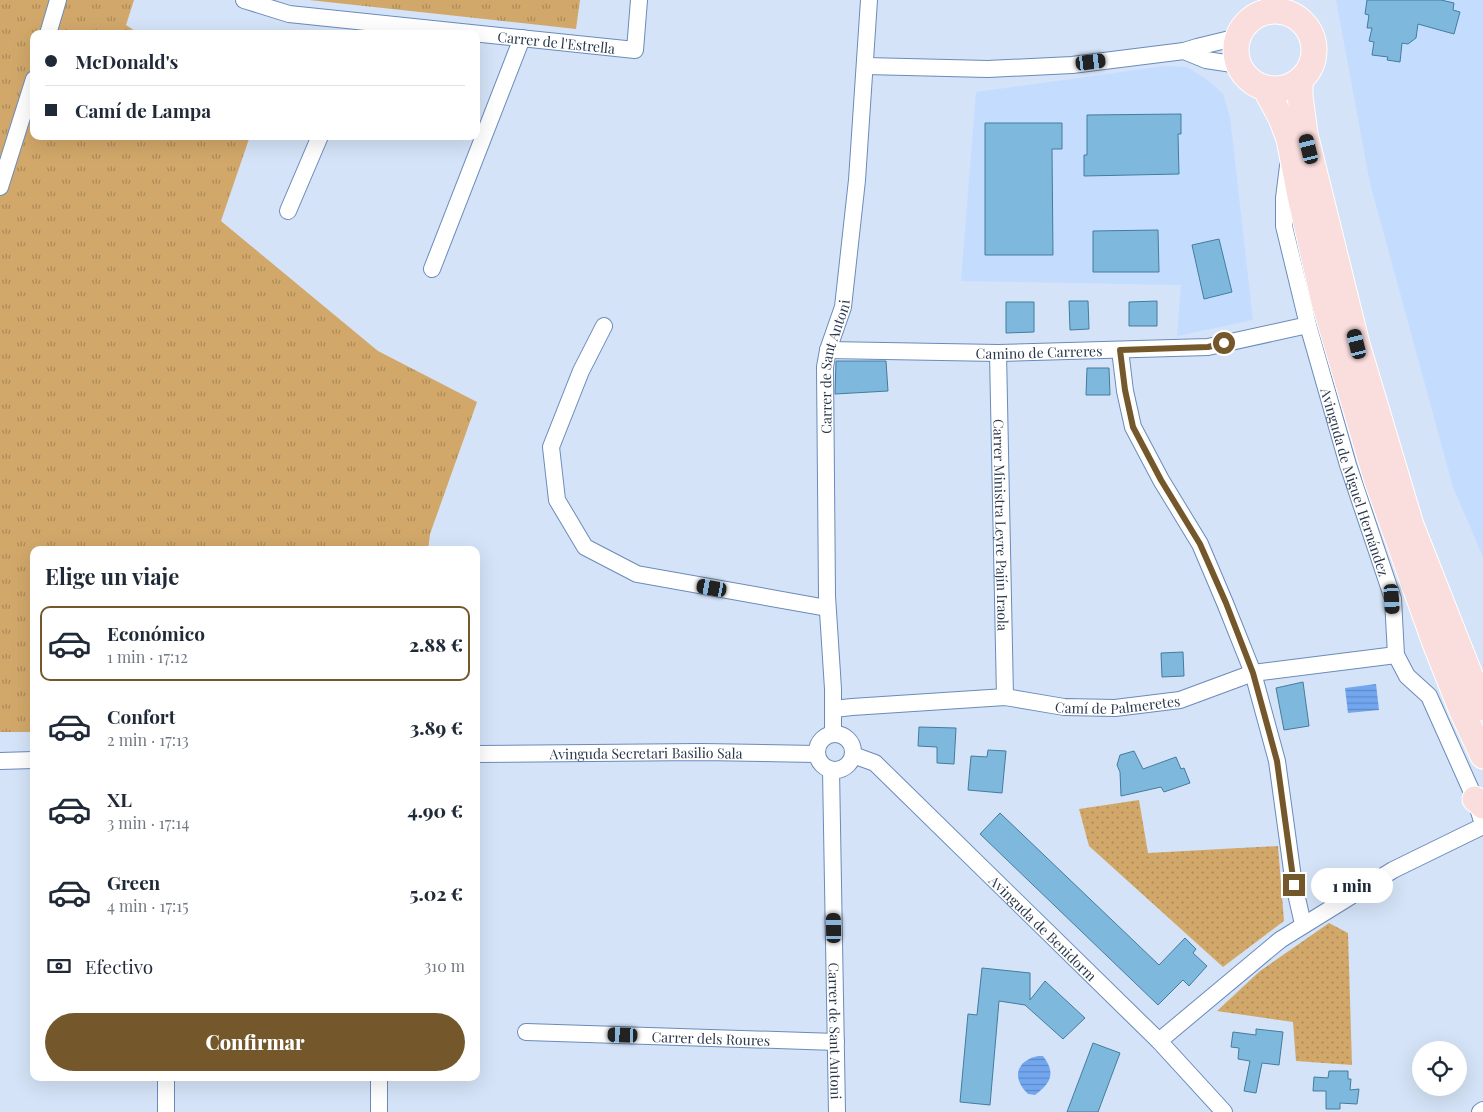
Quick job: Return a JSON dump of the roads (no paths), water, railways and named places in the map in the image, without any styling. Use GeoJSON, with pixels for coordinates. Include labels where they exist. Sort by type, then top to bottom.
{"type":"FeatureCollection","features":[{"type":"Feature","properties":{"kind":"main road"},"geometry":{"type":"LineString","coordinates":[[1285,6],[1305,24],[1313,39],[1314,52],[1308,71],[1300,81],[1284,88],[1265,88],[1253,83],[1244,74],[1239,65],[1236,48],[1247,18],[1266,12],[1277,11],[1285,6]]}},
{"type":"Feature","properties":{"kind":"main road"},"geometry":{"type":"LineString","coordinates":[[1300,81],[1305,134],[1357,344],[1411,524],[1483,708]]}},
{"type":"Feature","properties":{"kind":"main road"},"geometry":{"type":"LineString","coordinates":[[1265,88],[1281,118],[1289,139],[1290,151],[1324,302],[1377,481],[1434,643],[1483,756]]}},
{"type":"Feature","properties":{"kind":"street"},"geometry":{"type":"LineString","coordinates":[[49,30],[58,0]]}},
{"type":"Feature","properties":{"kind":"street","name":"Carrer de l'Estrella"},"geometry":{"type":"LineString","coordinates":[[244,0],[289,14],[366,28],[397,30]]}},
{"type":"Feature","properties":{"kind":"street","name":"Carrer de l'Estrella"},"geometry":{"type":"LineString","coordinates":[[480,35],[635,50],[638,0]]}},
{"type":"Feature","properties":{"kind":"street","name":"Carrer de Sant Antoni"},"geometry":{"type":"LineString","coordinates":[[833,734],[834,709],[827,608],[825,367],[828,350],[843,307],[858,180],[869,0]]}},
{"type":"Feature","properties":{"kind":"street"},"geometry":{"type":"LineString","coordinates":[[866,66],[988,69],[1072,65],[1184,51],[1197,47],[1247,18]]}},
{"type":"Feature","properties":{"kind":"street"},"geometry":{"type":"LineString","coordinates":[[432,269],[522,38]]}},
{"type":"Feature","properties":{"kind":"street"},"geometry":{"type":"LineString","coordinates":[[1184,51],[1206,60],[1239,65]]}},
{"type":"Feature","properties":{"kind":"street"},"geometry":{"type":"LineString","coordinates":[[0,187],[30,92]]}},
{"type":"Feature","properties":{"kind":"street"},"geometry":{"type":"LineString","coordinates":[[288,211],[318,140]]}},
{"type":"Feature","properties":{"kind":"street","name":"Avinguda de Miguel Hernández"},"geometry":{"type":"LineString","coordinates":[[1290,151],[1284,198],[1284,226],[1308,324],[1348,465],[1392,599],[1396,655],[1407,676],[1429,696],[1479,802],[1483,825]]}},
{"type":"Feature","properties":{"kind":"street","name":"Camino de Carreres"},"geometry":{"type":"LineString","coordinates":[[828,350],[998,353],[1208,347],[1308,324]]}},
{"type":"Feature","properties":{"kind":"street"},"geometry":{"type":"LineString","coordinates":[[604,326],[581,371],[551,446],[557,500],[585,547],[637,574],[827,608]]}},
{"type":"Feature","properties":{"kind":"street"},"geometry":{"type":"LineString","coordinates":[[1120,350],[1125,390],[1133,427],[1161,480],[1200,544],[1226,603],[1253,673],[1277,761],[1294,885],[1303,924]]}},
{"type":"Feature","properties":{"kind":"street","name":"Carrer Ministra Leyre Pajín Iraola"},"geometry":{"type":"LineString","coordinates":[[998,353],[1005,698]]}},
{"type":"Feature","properties":{"kind":"street","name":"Camí de Palmeretes"},"geometry":{"type":"LineString","coordinates":[[834,709],[1005,698],[1064,707],[1116,708],[1180,700],[1253,673],[1396,655]]}},
{"type":"Feature","properties":{"kind":"street"},"geometry":{"type":"LineString","coordinates":[[833,734],[844,736],[852,744],[853,755],[845,767],[831,770],[821,764],[816,754],[822,738],[833,734]]}},
{"type":"Feature","properties":{"kind":"street","name":"Avinguda Secretari Basilio Sala"},"geometry":{"type":"LineString","coordinates":[[480,754],[701,752],[816,754]]}},
{"type":"Feature","properties":{"kind":"street","name":"Avinguda de Benidorm"},"geometry":{"type":"LineString","coordinates":[[853,755],[874,763],[1160,1041],[1224,1112]]}},
{"type":"Feature","properties":{"kind":"street"},"geometry":{"type":"LineString","coordinates":[[0,761],[30,760]]}},
{"type":"Feature","properties":{"kind":"street","name":"Carrer de Sant Antoni"},"geometry":{"type":"LineString","coordinates":[[831,770],[837,1112]]}},
{"type":"Feature","properties":{"kind":"street"},"geometry":{"type":"LineString","coordinates":[[1160,1041],[1261,954],[1303,924],[1393,870],[1483,825]]}},
{"type":"Feature","properties":{"kind":"street","name":"Carrer dels Roures"},"geometry":{"type":"LineString","coordinates":[[526,1032],[836,1042]]}},
{"type":"Feature","properties":{"kind":"street"},"geometry":{"type":"LineString","coordinates":[[166,1081],[166,1112]]}},
{"type":"Feature","properties":{"kind":"street"},"geometry":{"type":"LineString","coordinates":[[379,1081],[379,1112]]}},
{"type":"Feature","properties":{"kind":"water"},"geometry":{"type":"Polygon","coordinates":[[[1376,684],[1379,710],[1348,713],[1345,688],[1376,684]]]}},
{"type":"Feature","properties":{"kind":"water"},"geometry":{"type":"Polygon","coordinates":[[[1038,1056],[1043,1056],[1047,1062],[1050,1077],[1045,1086],[1035,1095],[1028,1094],[1020,1082],[1018,1071],[1024,1062],[1038,1056]]]}}]}
